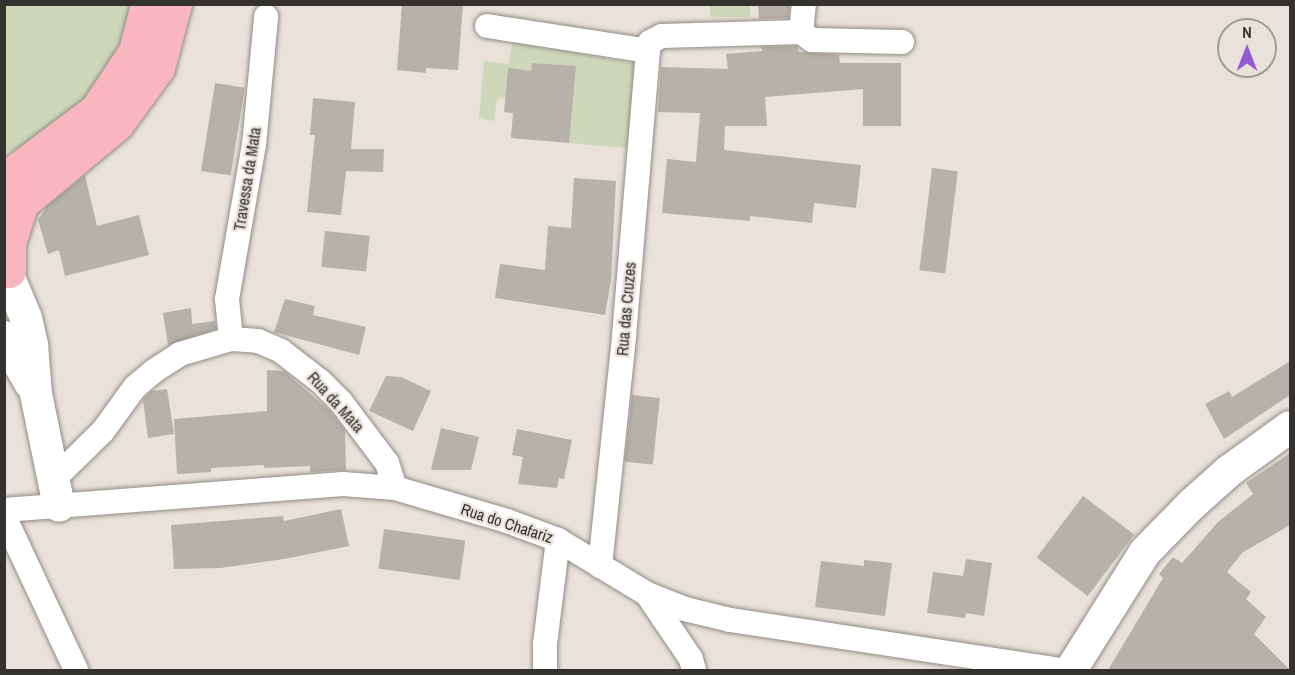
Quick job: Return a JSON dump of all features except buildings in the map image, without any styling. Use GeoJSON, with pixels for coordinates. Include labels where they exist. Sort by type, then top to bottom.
{"type":"FeatureCollection","features":[{"type":"Feature","properties":{"kind":"highway"},"geometry":{"type":"LineString","coordinates":[[7,268],[10,188],[96,110],[135,51],[147,4]]}},
{"type":"Feature","properties":{"kind":"highway"},"geometry":{"type":"LineString","coordinates":[[10,188],[117,124],[158,68],[175,4]]}},
{"type":"Feature","properties":{"kind":"street"},"geometry":{"type":"LineString","coordinates":[[801,32],[804,4]]}},
{"type":"Feature","properties":{"kind":"street","name":"Travessa da Mata"},"geometry":{"type":"LineString","coordinates":[[231,339],[227,299],[254,145],[266,17]]}},
{"type":"Feature","properties":{"kind":"street"},"geometry":{"type":"LineString","coordinates":[[487,26],[648,51],[650,42],[662,36],[801,32],[812,40],[902,42]]}},
{"type":"Feature","properties":{"kind":"street","name":"Rua das Cruzes"},"geometry":{"type":"LineString","coordinates":[[600,566],[624,336],[648,51]]}},
{"type":"Feature","properties":{"kind":"street"},"geometry":{"type":"LineString","coordinates":[[7,268],[26,318],[32,345],[36,394],[57,492]]}},
{"type":"Feature","properties":{"kind":"street"},"geometry":{"type":"LineString","coordinates":[[4,336],[36,394]]}},
{"type":"Feature","properties":{"kind":"street","name":"Rua da Mata"},"geometry":{"type":"LineString","coordinates":[[57,492],[135,387],[180,354],[231,339],[258,341],[281,351],[321,381],[341,402],[387,463],[395,488]]}},
{"type":"Feature","properties":{"kind":"street"},"geometry":{"type":"LineString","coordinates":[[1071,670],[1145,552],[1191,505],[1222,478],[1290,427]]}},
{"type":"Feature","properties":{"kind":"street","name":"Rua do Chafariz"},"geometry":{"type":"LineString","coordinates":[[4,510],[57,492],[343,484],[395,488],[507,521],[558,540],[647,594],[685,609],[730,620],[1061,670]]}},
{"type":"Feature","properties":{"kind":"street"},"geometry":{"type":"LineString","coordinates":[[4,516],[76,670]]}},
{"type":"Feature","properties":{"kind":"street"},"geometry":{"type":"LineString","coordinates":[[546,670],[546,644],[558,540]]}},
{"type":"Feature","properties":{"kind":"street"},"geometry":{"type":"LineString","coordinates":[[647,594],[692,659],[694,670]]}},
{"type":"Feature","properties":{"kind":"green space"},"geometry":{"type":"Polygon","coordinates":[[[5,5],[135,5],[105,85],[32,143],[5,153],[5,5]]]}},
{"type":"Feature","properties":{"kind":"green space"},"geometry":{"type":"Polygon","coordinates":[[[710,5],[750,5],[750,17],[710,17],[710,5]]]}},
{"type":"Feature","properties":{"kind":"green space"},"geometry":{"type":"Polygon","coordinates":[[[513,42],[637,64],[630,145],[624,148],[569,143],[575,66],[532,63],[531,71],[508,69],[506,97],[497,99],[494,121],[479,118],[484,61],[508,64],[513,42]]]}}]}
